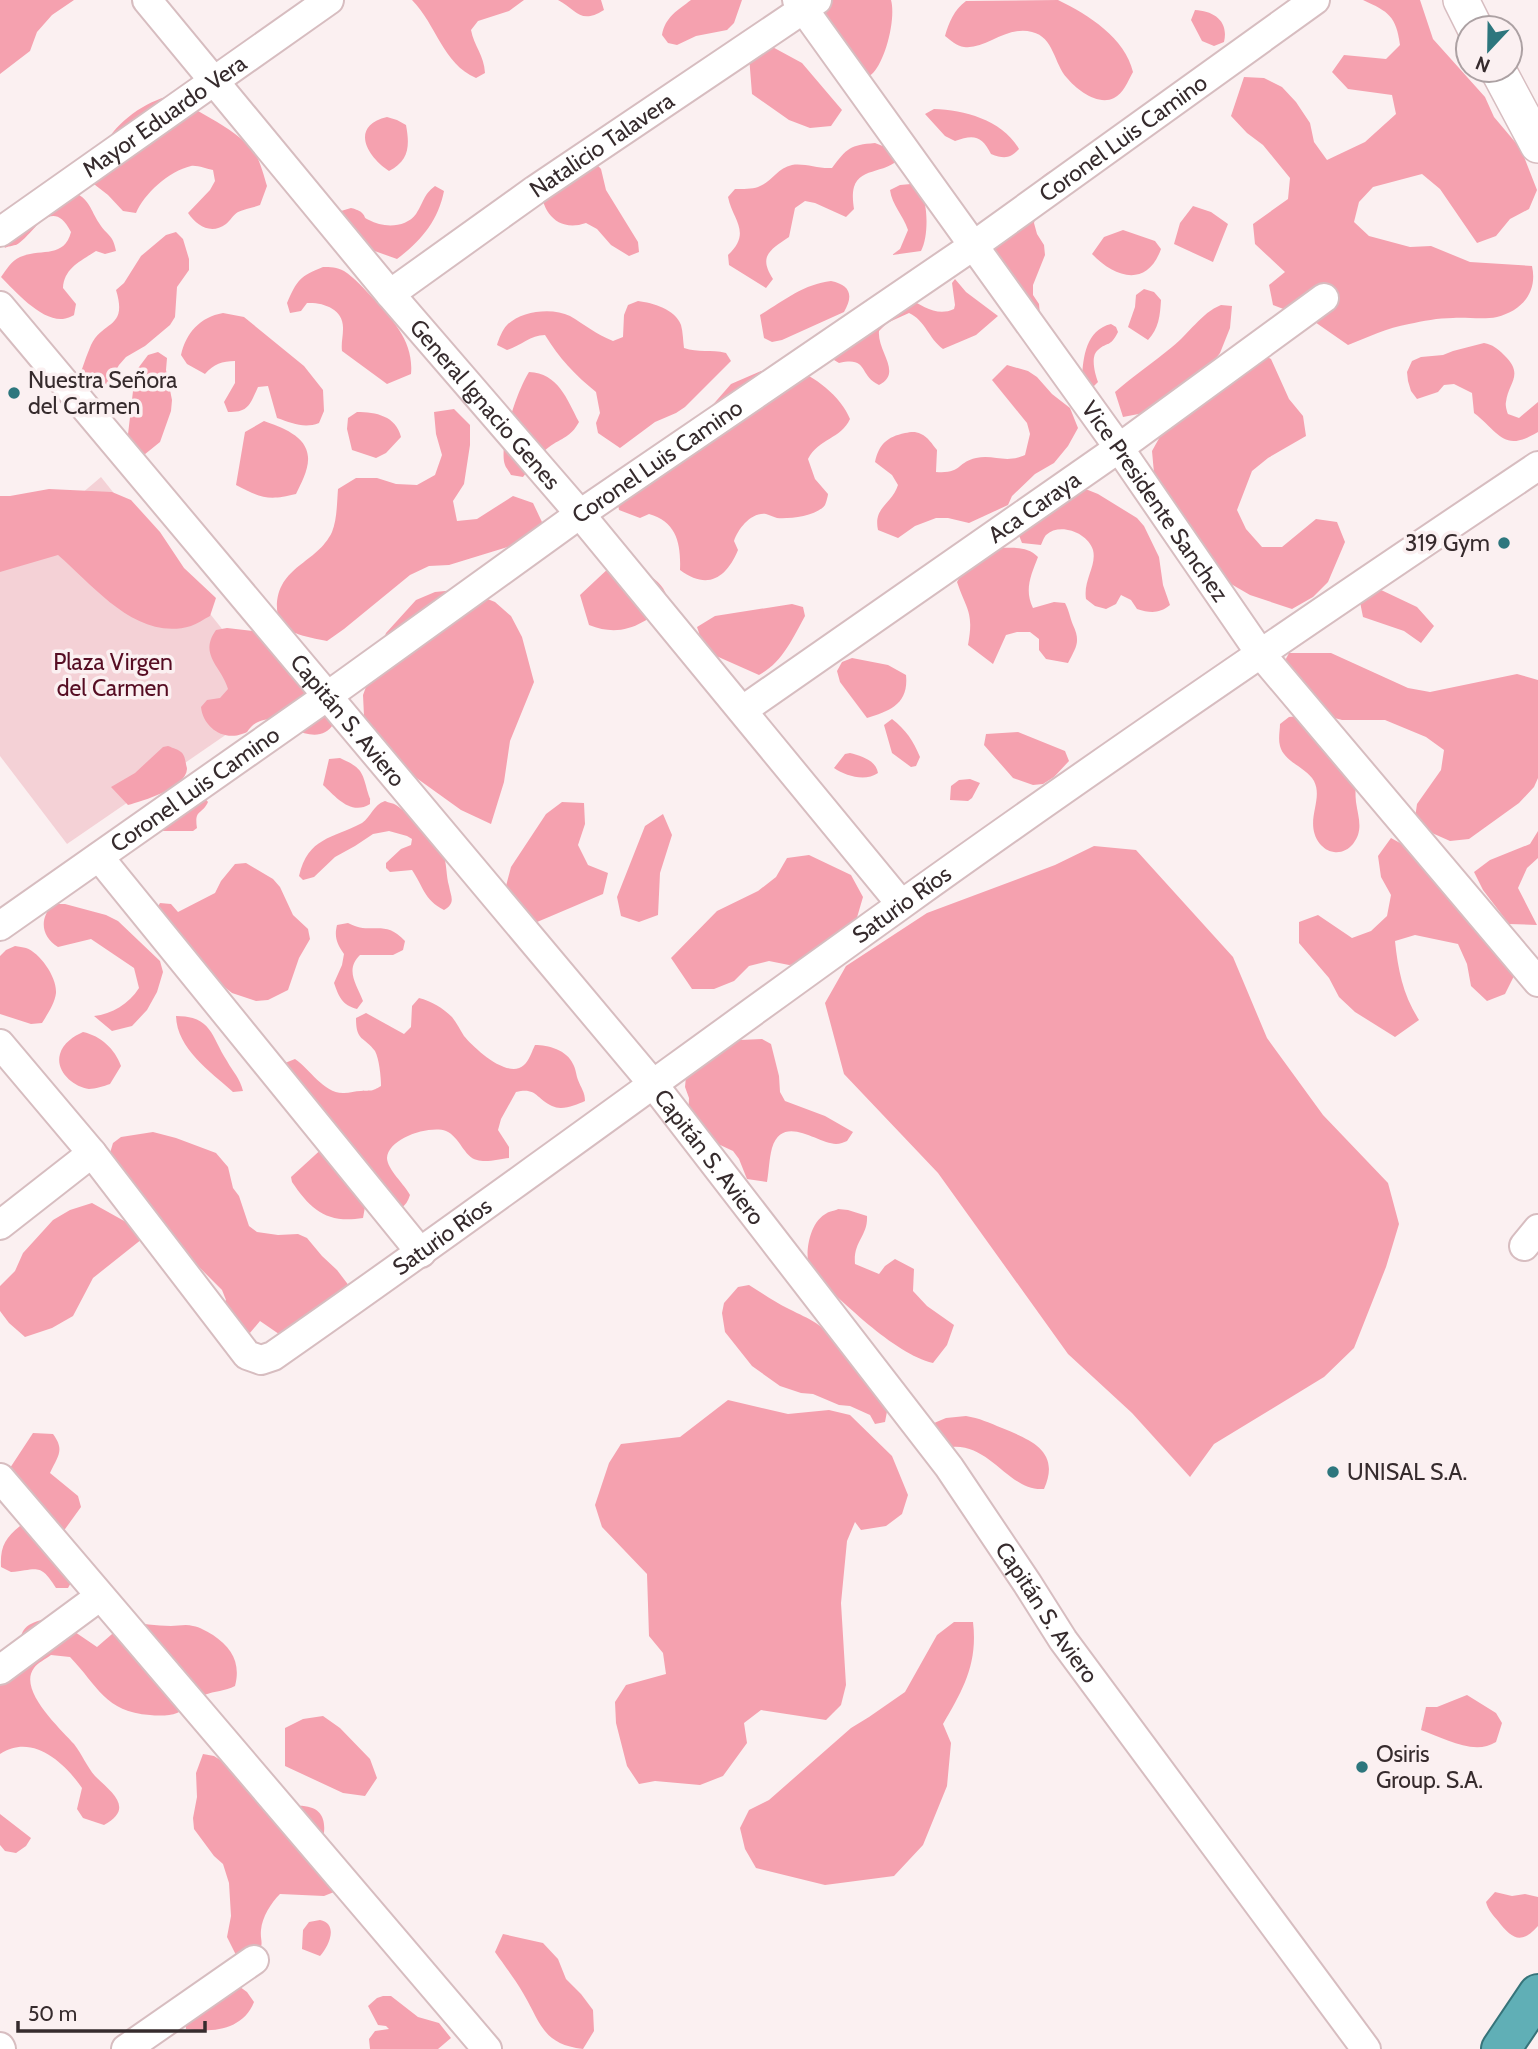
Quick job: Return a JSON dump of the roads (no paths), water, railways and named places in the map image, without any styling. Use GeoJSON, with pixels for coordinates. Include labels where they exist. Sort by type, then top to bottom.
{"type":"FeatureCollection","features":[{"type":"Feature","properties":{"kind":"highway"},"geometry":{"type":"LineString","coordinates":[[1501,2049],[1538,1994]]}},
{"type":"Feature","properties":{"kind":"street","name":"General Ignacio Genes"},"geometry":{"type":"LineString","coordinates":[[147,0],[390,294],[580,514],[901,904]]}},
{"type":"Feature","properties":{"kind":"street","name":"Mayor Eduardo Vera"},"geometry":{"type":"LineString","coordinates":[[0,232],[329,0]]}},
{"type":"Feature","properties":{"kind":"street","name":"Coronel Luis Camino"},"geometry":{"type":"LineString","coordinates":[[0,926],[329,695],[580,514],[973,246],[1315,0]]}},
{"type":"Feature","properties":{"kind":"street","name":"Vice Presidente Sanchez"},"geometry":{"type":"LineString","coordinates":[[806,3],[973,246],[1119,448],[1260,653],[1538,982]]}},
{"type":"Feature","properties":{"kind":"street","name":"Natalicio Talavera"},"geometry":{"type":"LineString","coordinates":[[390,294],[535,190],[806,3]]}},
{"type":"Feature","properties":{"kind":"street"},"geometry":{"type":"LineString","coordinates":[[1505,84],[1538,145]]}},
{"type":"Feature","properties":{"kind":"street","name":"Aca Caraya"},"geometry":{"type":"LineString","coordinates":[[743,710],[1119,448],[1324,298]]}},
{"type":"Feature","properties":{"kind":"street","name":"Capitán S. Aviero"},"geometry":{"type":"LineString","coordinates":[[0,306],[653,1084],[949,1467],[1063,1640],[1366,2049]]}},
{"type":"Feature","properties":{"kind":"street","name":"Saturio Ríos"},"geometry":{"type":"LineString","coordinates":[[93,1153],[247,1356],[261,1360],[273,1356],[421,1253],[901,904],[1260,653],[1538,466]]}},
{"type":"Feature","properties":{"kind":"street"},"geometry":{"type":"LineString","coordinates":[[99,857],[421,1253]]}},
{"type":"Feature","properties":{"kind":"street"},"geometry":{"type":"LineString","coordinates":[[0,1044],[93,1153],[0,1225]]}},
{"type":"Feature","properties":{"kind":"street"},"geometry":{"type":"LineString","coordinates":[[0,1478],[487,2049]]}},
{"type":"Feature","properties":{"kind":"street"},"geometry":{"type":"LineString","coordinates":[[0,1670],[99,1597]]}},
{"type":"Feature","properties":{"kind":"street"},"geometry":{"type":"LineString","coordinates":[[126,2049],[254,1960]]}},
{"type":"Feature","properties":{"kind":"place","name":"Nuestra Señora del Carmen"},"geometry":{"type":"Point","coordinates":[14,393]}},
{"type":"Feature","properties":{"kind":"place","name":"319 Gym"},"geometry":{"type":"Point","coordinates":[1504,543]}},
{"type":"Feature","properties":{"kind":"place","name":"UNISAL S.A."},"geometry":{"type":"Point","coordinates":[1333,1472]}},
{"type":"Feature","properties":{"kind":"place","name":"Osiris Group. S.A."},"geometry":{"type":"Point","coordinates":[1362,1767]}},
{"type":"Feature","properties":{"kind":"park label","name":"Plaza Virgen del Carmen"},"geometry":{"type":"Point","coordinates":[113,675]}}]}
